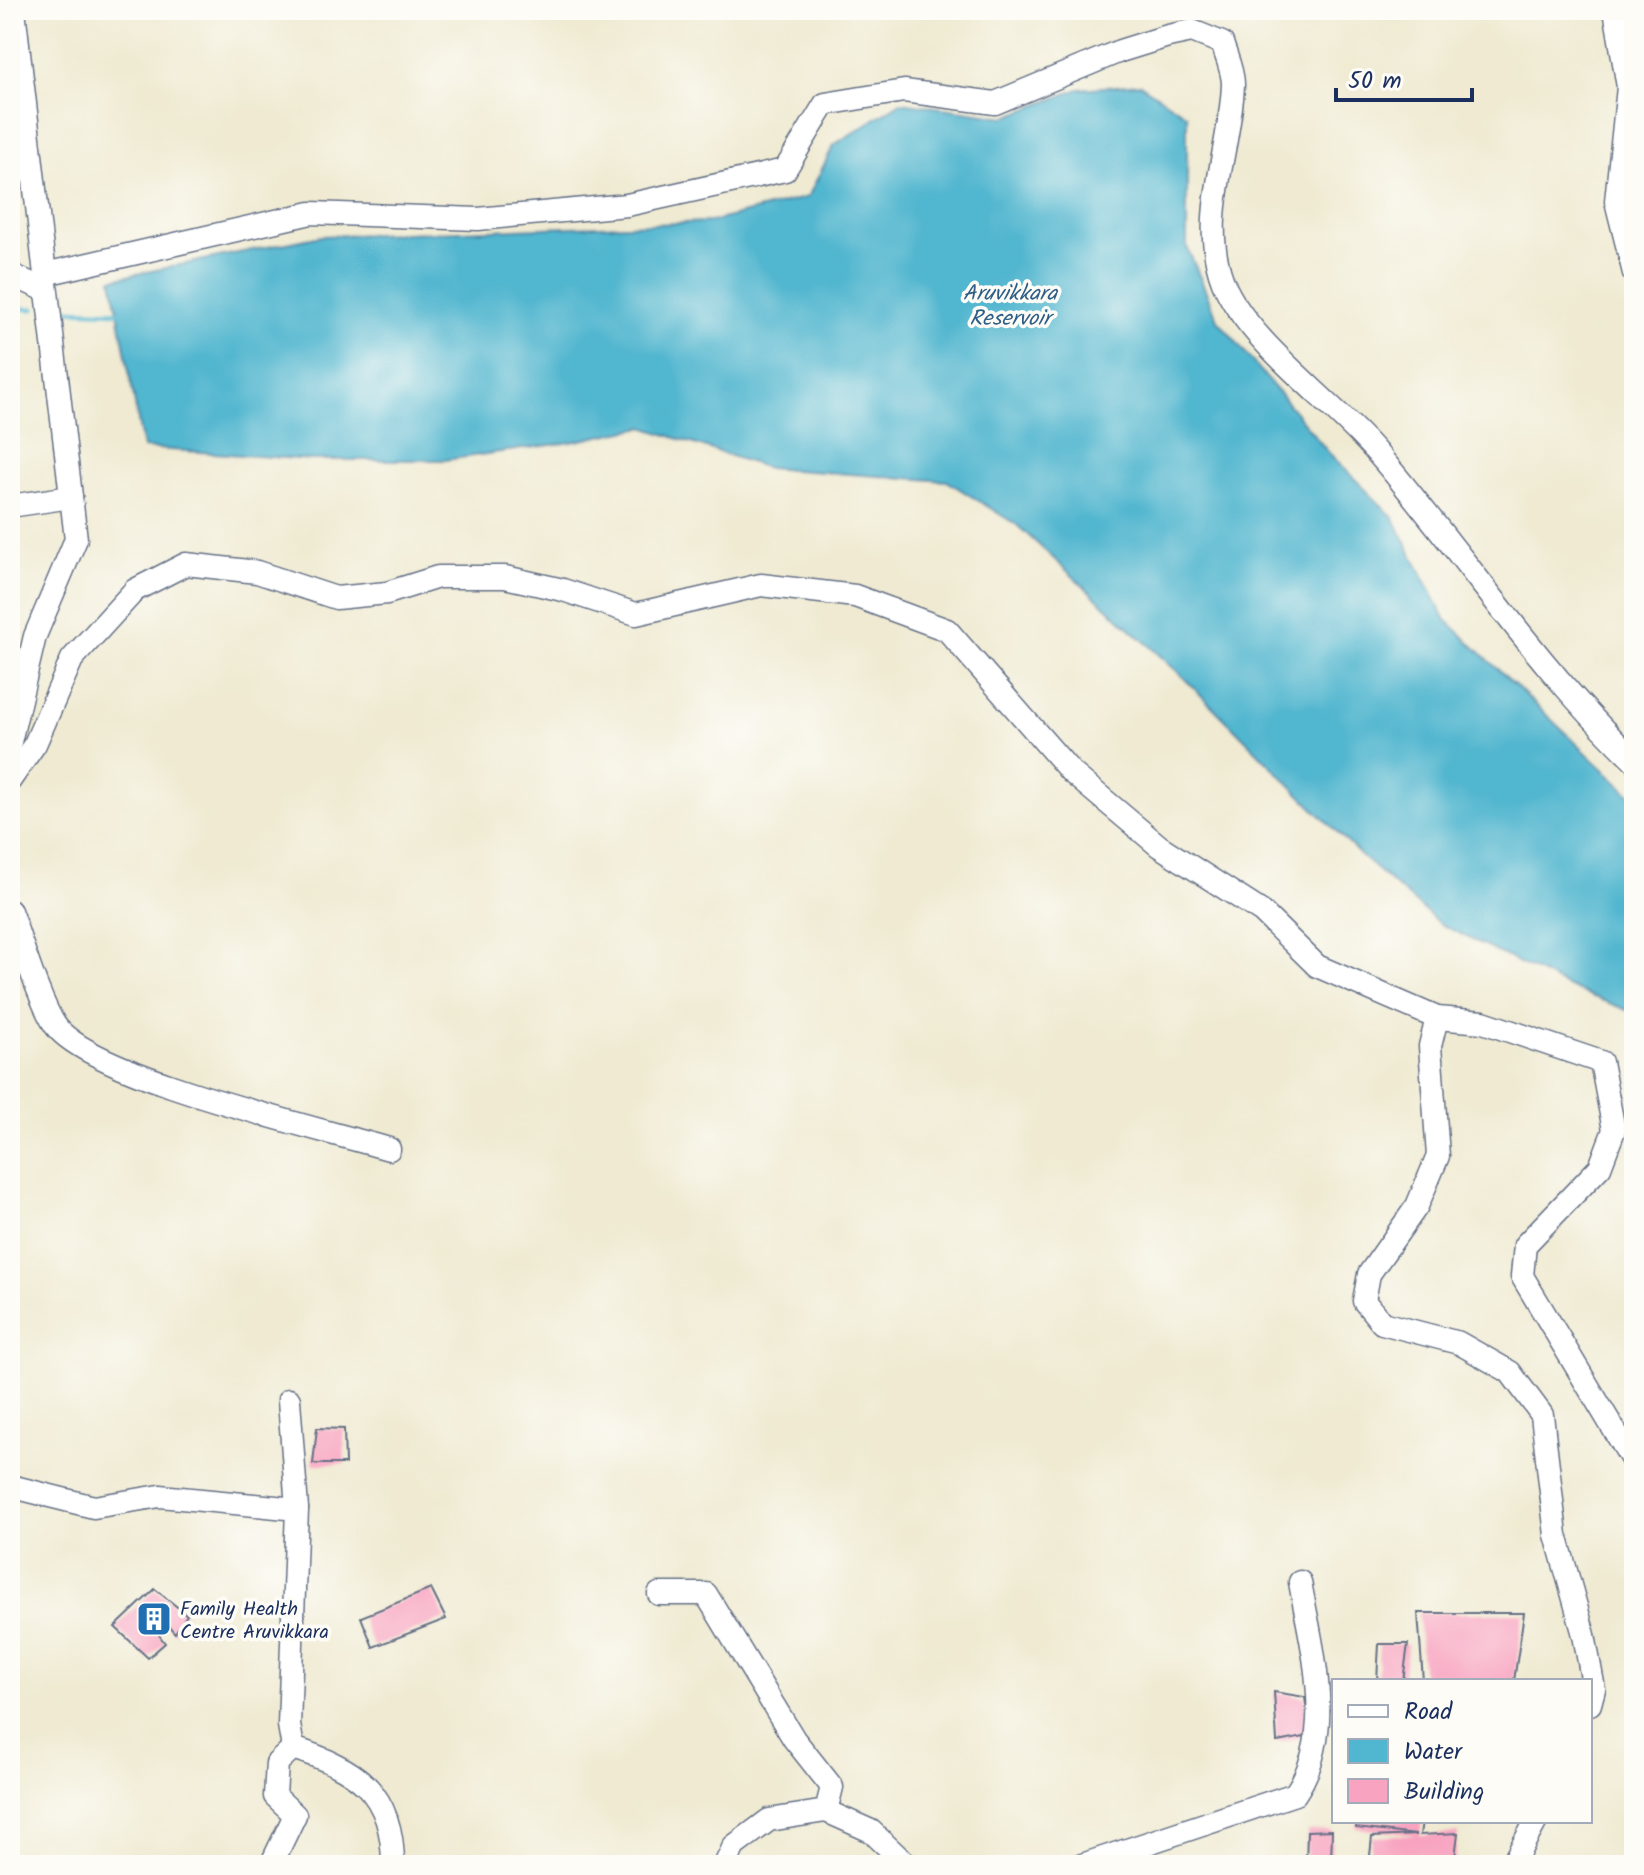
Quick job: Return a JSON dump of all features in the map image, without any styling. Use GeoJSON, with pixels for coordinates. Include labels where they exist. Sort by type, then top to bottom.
{"type":"FeatureCollection","features":[{"type":"Feature","properties":{"kind":"street"},"geometry":{"type":"LineString","coordinates":[[10,742],[35,636],[76,539],[14,10]]}},
{"type":"Feature","properties":{"kind":"street"},"geometry":{"type":"LineString","coordinates":[[1615,10],[1628,87],[1616,201],[1634,273]]}},
{"type":"Feature","properties":{"kind":"street"},"geometry":{"type":"LineString","coordinates":[[10,274],[45,282],[311,213],[478,219],[627,205],[785,170],[825,104],[904,91],[995,103],[1192,20],[1222,43],[1233,81],[1214,208],[1214,250],[1224,284],[1254,329],[1376,451],[1512,623],[1634,760]]}},
{"type":"Feature","properties":{"kind":"street"},"geometry":{"type":"LineString","coordinates":[[10,506],[71,497]]}},
{"type":"Feature","properties":{"kind":"street"},"geometry":{"type":"LineString","coordinates":[[10,780],[35,744],[72,659],[135,590],[186,564],[257,572],[336,598],[387,593],[438,577],[505,577],[563,590],[636,614],[761,585],[855,596],[947,630],[1071,772],[1159,846],[1262,912],[1317,966],[1437,1018],[1483,1022],[1601,1062],[1614,1130],[1600,1167],[1525,1245],[1522,1276],[1634,1463]]}},
{"type":"Feature","properties":{"kind":"street"},"geometry":{"type":"LineString","coordinates":[[10,911],[55,1025],[78,1044],[149,1080],[389,1149]]}},
{"type":"Feature","properties":{"kind":"street"},"geometry":{"type":"LineString","coordinates":[[1437,1018],[1430,1046],[1438,1156],[1417,1206],[1369,1274],[1364,1301],[1382,1323],[1459,1343],[1510,1372],[1542,1415],[1556,1535],[1584,1635],[1594,1689],[1592,1696]]}},
{"type":"Feature","properties":{"kind":"street"},"geometry":{"type":"LineString","coordinates":[[1611,1110],[1634,1118]]}},
{"type":"Feature","properties":{"kind":"street"},"geometry":{"type":"LineString","coordinates":[[289,1400],[297,1509],[289,1725],[293,1748]]}},
{"type":"Feature","properties":{"kind":"street"},"geometry":{"type":"LineString","coordinates":[[10,1486],[94,1507],[160,1496],[297,1509]]}},
{"type":"Feature","properties":{"kind":"street"},"geometry":{"type":"LineString","coordinates":[[1082,1865],[1295,1794],[1309,1773],[1320,1696],[1300,1582]]}},
{"type":"Feature","properties":{"kind":"street"},"geometry":{"type":"LineString","coordinates":[[659,1594],[706,1594],[794,1739],[832,1787],[826,1811]]}},
{"type":"Feature","properties":{"kind":"street"},"geometry":{"type":"LineString","coordinates":[[271,1865],[295,1815],[275,1796],[277,1763],[293,1748]]}},
{"type":"Feature","properties":{"kind":"street"},"geometry":{"type":"LineString","coordinates":[[293,1748],[332,1761],[373,1789],[384,1811],[393,1865]]}},
{"type":"Feature","properties":{"kind":"street"},"geometry":{"type":"LineString","coordinates":[[725,1865],[734,1846],[769,1820],[826,1811],[871,1831],[907,1865]]}},
{"type":"Feature","properties":{"kind":"street"},"geometry":{"type":"LineString","coordinates":[[1512,1865],[1535,1823]]}},
{"type":"Feature","properties":{"kind":"water","name":"Aruvikkara Reservoir"},"geometry":{"type":"Polygon","coordinates":[[[1140,84],[1187,115],[1187,247],[1218,320],[1329,453],[1393,517],[1445,619],[1634,798],[1634,1013],[1566,986],[1440,924],[1362,857],[1179,673],[1017,525],[947,481],[767,468],[643,427],[571,442],[445,460],[313,460],[143,448],[112,279],[321,236],[710,222],[808,197],[834,145],[901,102],[1006,117],[1079,89],[1140,84]]]}},
{"type":"Feature","properties":{"kind":"building"},"geometry":{"type":"Polygon","coordinates":[[[317,1428],[344,1429],[345,1464],[313,1464],[317,1428]]]}},
{"type":"Feature","properties":{"kind":"building","name":"Family Health Centre Aruvikkara"},"geometry":{"type":"Polygon","coordinates":[[[155,1589],[187,1615],[175,1633],[166,1623],[156,1631],[165,1643],[148,1658],[115,1627],[155,1589]]]}},
{"type":"Feature","properties":{"kind":"building"},"geometry":{"type":"Polygon","coordinates":[[[431,1589],[446,1619],[373,1647],[361,1617],[431,1589]]]}},
{"type":"Feature","properties":{"kind":"building"},"geometry":{"type":"Polygon","coordinates":[[[1418,1613],[1524,1613],[1514,1679],[1423,1679],[1418,1613]]]}},
{"type":"Feature","properties":{"kind":"building"},"geometry":{"type":"Polygon","coordinates":[[[1379,1644],[1408,1644],[1403,1679],[1377,1679],[1379,1644]]]}},
{"type":"Feature","properties":{"kind":"building"},"geometry":{"type":"Polygon","coordinates":[[[1274,1692],[1305,1697],[1310,1736],[1277,1742],[1274,1692]]]}},
{"type":"Feature","properties":{"kind":"building"},"geometry":{"type":"Polygon","coordinates":[[[1357,1823],[1422,1823],[1420,1835],[1458,1833],[1454,1865],[1369,1865],[1372,1837],[1416,1835],[1356,1828],[1357,1823]]]}},
{"type":"Feature","properties":{"kind":"building"},"geometry":{"type":"Polygon","coordinates":[[[1332,1830],[1331,1865],[1306,1865],[1307,1831],[1332,1830]]]}},
{"type":"Feature","properties":{"kind":"waterway"},"geometry":{"type":"LineString","coordinates":[[10,308],[34,309]]}},
{"type":"Feature","properties":{"kind":"waterway"},"geometry":{"type":"LineString","coordinates":[[67,310],[122,312]]}},
{"type":"Feature","properties":{"kind":"place","name":"Family Health Centre Aruvikkara"},"geometry":{"type":"Point","coordinates":[154,1619]}}]}
